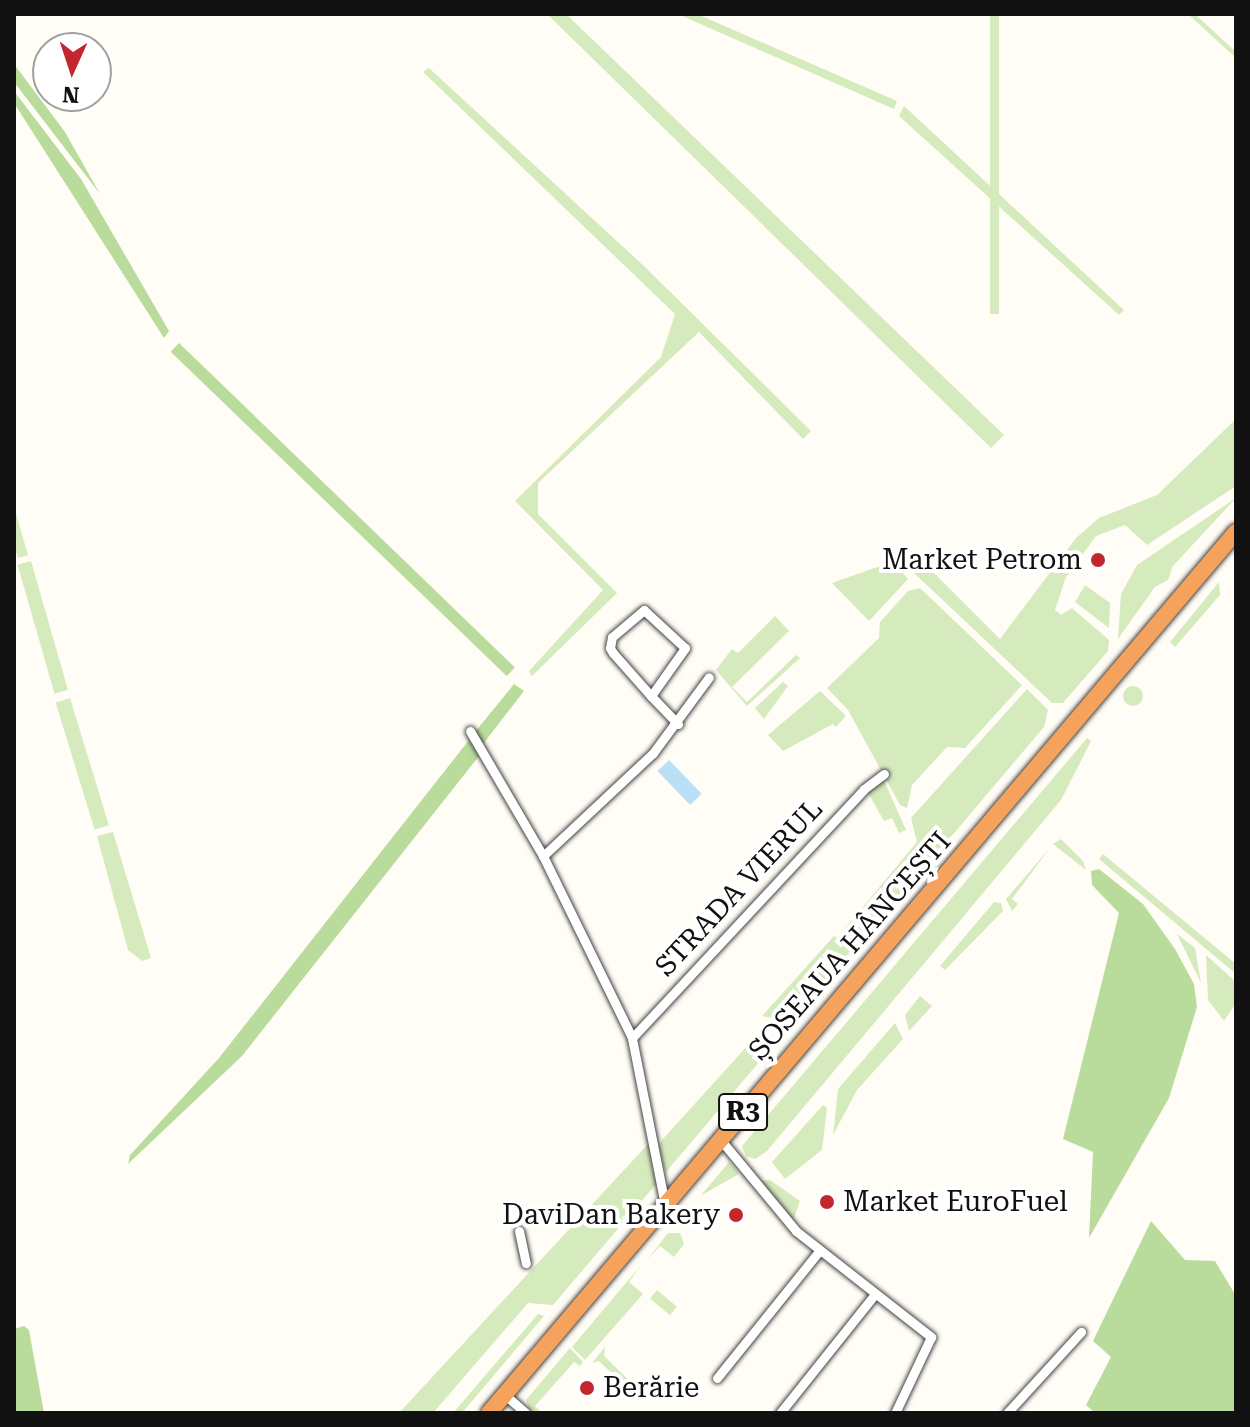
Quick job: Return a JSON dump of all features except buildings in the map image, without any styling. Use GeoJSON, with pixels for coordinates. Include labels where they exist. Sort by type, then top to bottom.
{"type":"FeatureCollection","features":[{"type":"Feature","properties":{"kind":"highway","name":"ȘOSEAUA HÂNCEȘTI"},"geometry":{"type":"LineString","coordinates":[[489,1413],[1236,532]]}},
{"type":"Feature","properties":{"kind":"street"},"geometry":{"type":"LineString","coordinates":[[651,696],[685,648],[644,610],[610,642],[613,653],[651,696],[678,724]]}},
{"type":"Feature","properties":{"kind":"street"},"geometry":{"type":"LineString","coordinates":[[543,856],[678,724],[709,677]]}},
{"type":"Feature","properties":{"kind":"street"},"geometry":{"type":"LineString","coordinates":[[470,731],[543,856],[632,1038],[665,1205]]}},
{"type":"Feature","properties":{"kind":"street","name":"STRADA VIERUL"},"geometry":{"type":"LineString","coordinates":[[632,1038],[864,789],[884,774]]}},
{"type":"Feature","properties":{"kind":"street"},"geometry":{"type":"LineString","coordinates":[[720,1139],[780,1213],[819,1251],[933,1341],[895,1413]]}},
{"type":"Feature","properties":{"kind":"street"},"geometry":{"type":"LineString","coordinates":[[519,1231],[526,1263]]}},
{"type":"Feature","properties":{"kind":"street"},"geometry":{"type":"LineString","coordinates":[[717,1378],[819,1251]]}},
{"type":"Feature","properties":{"kind":"street"},"geometry":{"type":"LineString","coordinates":[[780,1413],[875,1294]]}},
{"type":"Feature","properties":{"kind":"street"},"geometry":{"type":"LineString","coordinates":[[1007,1413],[1081,1332]]}},
{"type":"Feature","properties":{"kind":"street"},"geometry":{"type":"LineString","coordinates":[[504,1394],[526,1413]]}},
{"type":"Feature","properties":{"kind":"green space"},"geometry":{"type":"Polygon","coordinates":[[[547,14],[566,14],[1004,435],[991,448],[547,14]]]}},
{"type":"Feature","properties":{"kind":"green space"},"geometry":{"type":"Polygon","coordinates":[[[697,14],[897,101],[894,109],[680,15],[697,14]]]}},
{"type":"Feature","properties":{"kind":"green space"},"geometry":{"type":"Polygon","coordinates":[[[990,14],[999,14],[999,314],[990,314],[990,14]]]}},
{"type":"Feature","properties":{"kind":"green space"},"geometry":{"type":"Polygon","coordinates":[[[1188,14],[1195,14],[1236,52],[1236,58],[1188,14]]]}},
{"type":"Feature","properties":{"kind":"green space"},"geometry":{"type":"Polygon","coordinates":[[[14,64],[32,88],[32,105],[14,82],[14,64]]]}},
{"type":"Feature","properties":{"kind":"green space"},"geometry":{"type":"Polygon","coordinates":[[[429,68],[645,267],[811,431],[803,439],[699,332],[538,483],[538,514],[617,593],[532,676],[529,671],[603,590],[515,501],[661,357],[675,314],[423,72],[429,68]]]}},
{"type":"Feature","properties":{"kind":"green space"},"geometry":{"type":"Polygon","coordinates":[[[14,91],[81,179],[169,331],[164,338],[14,103],[14,91]]]}},
{"type":"Feature","properties":{"kind":"green space"},"geometry":{"type":"Polygon","coordinates":[[[904,106],[1124,310],[1119,315],[899,116],[904,106]]]}},
{"type":"Feature","properties":{"kind":"green space"},"geometry":{"type":"Polygon","coordinates":[[[37,112],[50,112],[100,194],[37,112]]]}},
{"type":"Feature","properties":{"kind":"green space"},"geometry":{"type":"Polygon","coordinates":[[[179,343],[515,667],[507,676],[171,352],[179,343]]]}},
{"type":"Feature","properties":{"kind":"green space"},"geometry":{"type":"Polygon","coordinates":[[[1236,419],[1236,486],[1147,545],[1125,525],[1096,536],[1066,577],[1055,610],[1061,615],[1072,608],[1109,640],[1108,651],[1063,703],[1052,703],[914,573],[916,555],[1000,639],[1076,538],[1099,518],[1157,495],[1236,419]]]}},
{"type":"Feature","properties":{"kind":"green space"},"geometry":{"type":"Polygon","coordinates":[[[1236,498],[1173,566],[1168,580],[1155,587],[1118,639],[1121,594],[1137,565],[1236,498]]]}},
{"type":"Feature","properties":{"kind":"green space"},"geometry":{"type":"Polygon","coordinates":[[[14,507],[28,555],[18,558],[14,544],[14,507]]]}},
{"type":"Feature","properties":{"kind":"green space"},"geometry":{"type":"Polygon","coordinates":[[[31,561],[68,690],[54,694],[18,565],[31,561]]]}},
{"type":"Feature","properties":{"kind":"green space"},"geometry":{"type":"Polygon","coordinates":[[[883,565],[896,565],[908,579],[869,621],[832,583],[883,565]]]}},
{"type":"Feature","properties":{"kind":"green space"},"geometry":{"type":"Polygon","coordinates":[[[1219,582],[1220,595],[1175,647],[1170,642],[1219,582]]]}},
{"type":"Feature","properties":{"kind":"green space"},"geometry":{"type":"Polygon","coordinates":[[[1085,585],[1110,603],[1109,628],[1075,602],[1085,585]]]}},
{"type":"Feature","properties":{"kind":"green space"},"geometry":{"type":"Polygon","coordinates":[[[920,588],[1022,685],[965,748],[947,747],[912,785],[907,808],[900,805],[848,710],[827,688],[879,638],[880,622],[908,591],[920,588]]]}},
{"type":"Feature","properties":{"kind":"green space"},"geometry":{"type":"Polygon","coordinates":[[[775,616],[789,631],[732,687],[747,702],[796,655],[800,658],[747,706],[716,670],[732,649],[738,653],[775,616]]]}},
{"type":"Feature","properties":{"kind":"green space"},"geometry":{"type":"Polygon","coordinates":[[[783,682],[788,686],[764,719],[755,708],[783,682]]]}},
{"type":"Feature","properties":{"kind":"green space"},"geometry":{"type":"Polygon","coordinates":[[[514,684],[524,691],[483,744],[475,732],[514,684]]]}},
{"type":"Feature","properties":{"kind":"green space"},"geometry":{"type":"Polygon","coordinates":[[[1133,686],[1140,689],[1143,696],[1140,703],[1133,706],[1126,703],[1123,696],[1126,689],[1133,686]]]}},
{"type":"Feature","properties":{"kind":"green space"},"geometry":{"type":"Polygon","coordinates":[[[1027,689],[1048,710],[1044,727],[794,1022],[762,1016],[834,936],[837,938],[917,842],[911,818],[1027,689]]]}},
{"type":"Feature","properties":{"kind":"green space"},"geometry":{"type":"Polygon","coordinates":[[[820,691],[846,716],[836,727],[833,724],[783,751],[768,735],[820,691]]]}},
{"type":"Feature","properties":{"kind":"green space"},"geometry":{"type":"Polygon","coordinates":[[[70,698],[109,825],[95,830],[56,702],[70,698]]]}},
{"type":"Feature","properties":{"kind":"green space"},"geometry":{"type":"Polygon","coordinates":[[[1087,738],[1091,741],[1061,800],[767,1151],[755,1159],[746,1156],[742,1146],[1087,738]]]}},
{"type":"Feature","properties":{"kind":"green space"},"geometry":{"type":"Polygon","coordinates":[[[469,740],[479,756],[242,1056],[128,1164],[130,1155],[219,1058],[469,740]]]}},
{"type":"Feature","properties":{"kind":"green space"},"geometry":{"type":"Polygon","coordinates":[[[883,778],[906,830],[899,833],[892,818],[884,821],[867,791],[883,778]]]}},
{"type":"Feature","properties":{"kind":"green space"},"geometry":{"type":"Polygon","coordinates":[[[113,832],[151,958],[142,961],[128,950],[97,836],[113,832]]]}},
{"type":"Feature","properties":{"kind":"green space"},"geometry":{"type":"Polygon","coordinates":[[[1061,839],[1083,861],[1086,870],[1053,844],[1061,839]]]}},
{"type":"Feature","properties":{"kind":"green space"},"geometry":{"type":"Polygon","coordinates":[[[1050,848],[1012,899],[1018,904],[1012,911],[1006,899],[1050,848]]]}},
{"type":"Feature","properties":{"kind":"green space"},"geometry":{"type":"Polygon","coordinates":[[[1103,854],[1236,964],[1236,974],[1099,859],[1103,854]]]}},
{"type":"Feature","properties":{"kind":"green space"},"geometry":{"type":"Polygon","coordinates":[[[1099,869],[1143,904],[1175,949],[1194,984],[1197,1007],[1169,1098],[1089,1238],[1093,1152],[1063,1139],[1119,913],[1092,885],[1091,871],[1099,869]]]}},
{"type":"Feature","properties":{"kind":"green space"},"geometry":{"type":"Polygon","coordinates":[[[994,902],[1001,903],[1003,911],[945,970],[940,966],[994,902]]]}},
{"type":"Feature","properties":{"kind":"green space"},"geometry":{"type":"Polygon","coordinates":[[[1177,934],[1195,948],[1201,983],[1177,934]]]}},
{"type":"Feature","properties":{"kind":"green space"},"geometry":{"type":"Polygon","coordinates":[[[1206,955],[1236,982],[1236,1003],[1224,1021],[1208,1000],[1206,955]]]}},
{"type":"Feature","properties":{"kind":"green space"},"geometry":{"type":"Polygon","coordinates":[[[920,996],[932,1006],[909,1031],[905,1015],[920,996]]]}},
{"type":"Feature","properties":{"kind":"green space"},"geometry":{"type":"Polygon","coordinates":[[[895,1023],[903,1039],[857,1090],[833,1135],[838,1089],[895,1023]]]}},
{"type":"Feature","properties":{"kind":"green space"},"geometry":{"type":"Polygon","coordinates":[[[759,1033],[777,1041],[666,1172],[657,1148],[662,1140],[759,1033]]]}},
{"type":"Feature","properties":{"kind":"green space"},"geometry":{"type":"Polygon","coordinates":[[[823,1105],[827,1108],[822,1150],[785,1179],[772,1162],[823,1105]]]}},
{"type":"Feature","properties":{"kind":"green space"},"geometry":{"type":"Polygon","coordinates":[[[649,1143],[657,1183],[553,1305],[528,1303],[433,1413],[399,1413],[649,1143]]]}},
{"type":"Feature","properties":{"kind":"green space"},"geometry":{"type":"Polygon","coordinates":[[[729,1162],[739,1174],[702,1195],[702,1194],[729,1162]]]}},
{"type":"Feature","properties":{"kind":"green space"},"geometry":{"type":"Polygon","coordinates":[[[770,1180],[800,1201],[793,1221],[760,1181],[770,1180]]]}},
{"type":"Feature","properties":{"kind":"green space"},"geometry":{"type":"Polygon","coordinates":[[[1151,1221],[1185,1260],[1215,1261],[1236,1296],[1236,1413],[1095,1413],[1086,1405],[1111,1357],[1093,1341],[1151,1221]]]}},
{"type":"Feature","properties":{"kind":"green space"},"geometry":{"type":"Polygon","coordinates":[[[668,1233],[680,1233],[684,1244],[674,1257],[660,1246],[647,1260],[668,1233]]]}},
{"type":"Feature","properties":{"kind":"green space"},"geometry":{"type":"Polygon","coordinates":[[[641,1265],[629,1282],[643,1294],[585,1360],[572,1347],[641,1265]]]}},
{"type":"Feature","properties":{"kind":"green space"},"geometry":{"type":"Polygon","coordinates":[[[657,1290],[677,1307],[670,1315],[650,1298],[657,1290]]]}},
{"type":"Feature","properties":{"kind":"green space"},"geometry":{"type":"Polygon","coordinates":[[[538,1314],[544,1316],[462,1413],[453,1413],[538,1314]]]}},
{"type":"Feature","properties":{"kind":"green space"},"geometry":{"type":"Polygon","coordinates":[[[24,1326],[29,1330],[44,1413],[14,1413],[14,1329],[24,1326]]]}},
{"type":"Feature","properties":{"kind":"green space"},"geometry":{"type":"Polygon","coordinates":[[[605,1347],[604,1356],[637,1388],[632,1393],[599,1361],[592,1363],[605,1347]]]}},
{"type":"Feature","properties":{"kind":"green space"},"geometry":{"type":"Polygon","coordinates":[[[570,1348],[583,1362],[580,1366],[574,1362],[535,1406],[541,1412],[531,1413],[526,1400],[570,1348]]]}},
{"type":"Feature","properties":{"kind":"water"},"geometry":{"type":"Polygon","coordinates":[[[669,760],[702,794],[690,805],[657,771],[669,760]]]}},
{"type":"Feature","properties":{"kind":"place","name":"Market Petrom"},"geometry":{"type":"Point","coordinates":[1098,560]}},
{"type":"Feature","properties":{"kind":"place","name":"Market EuroFuel"},"geometry":{"type":"Point","coordinates":[827,1202]}},
{"type":"Feature","properties":{"kind":"place","name":"DaviDan Bakery"},"geometry":{"type":"Point","coordinates":[736,1215]}},
{"type":"Feature","properties":{"kind":"place","name":"Berărie"},"geometry":{"type":"Point","coordinates":[587,1388]}}]}
